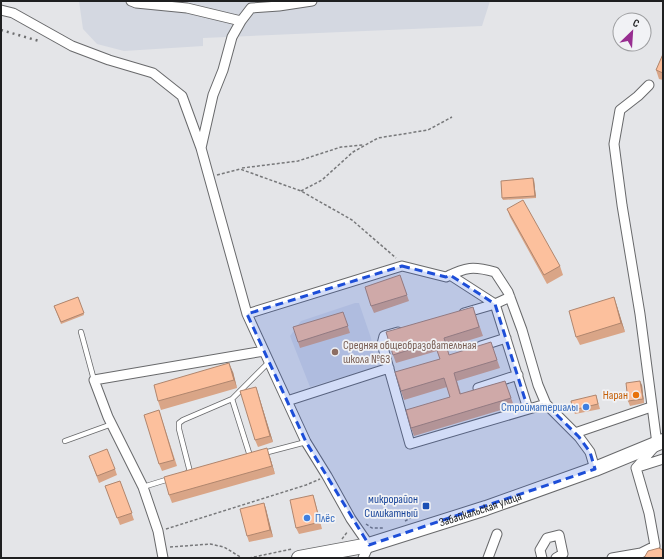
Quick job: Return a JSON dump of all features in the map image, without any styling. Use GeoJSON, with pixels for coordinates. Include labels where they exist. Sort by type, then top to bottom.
{"type":"FeatureCollection","features":[{"type":"Feature","properties":{"kind":"main road","name":"Забайкальская улица"},"geometry":{"type":"LineString","coordinates":[[299,558],[340,550],[366,552],[595,469],[660,442]]}},
{"type":"Feature","properties":{"kind":"street"},"geometry":{"type":"LineString","coordinates":[[131,1],[136,3],[187,8],[241,21]]}},
{"type":"Feature","properties":{"kind":"street"},"geometry":{"type":"LineString","coordinates":[[201,148],[213,94],[223,70],[232,37],[241,21],[251,8],[279,6],[312,1]]}},
{"type":"Feature","properties":{"kind":"street"},"geometry":{"type":"LineString","coordinates":[[1,10],[13,13],[72,46],[109,60],[153,72],[182,96],[201,148],[247,314],[306,442],[356,526],[366,552]]}},
{"type":"Feature","properties":{"kind":"street"},"geometry":{"type":"LineString","coordinates":[[636,468],[660,442],[651,407],[640,314],[622,205],[614,144],[620,110],[649,85]]}},
{"type":"Feature","properties":{"kind":"street"},"geometry":{"type":"LineString","coordinates":[[247,314],[402,266],[446,277],[461,270],[477,268],[495,272],[508,292],[522,330],[538,385],[546,404],[575,433],[590,452],[595,469]]}},
{"type":"Feature","properties":{"kind":"street"},"geometry":{"type":"LineString","coordinates":[[450,275],[495,304],[528,409]]}},
{"type":"Feature","properties":{"kind":"street"},"geometry":{"type":"LineString","coordinates":[[458,314],[495,304],[510,298]]}},
{"type":"Feature","properties":{"kind":"street"},"geometry":{"type":"LineString","coordinates":[[406,330],[384,336],[382,344],[405,413],[410,444],[546,404]]}},
{"type":"Feature","properties":{"kind":"street"},"geometry":{"type":"LineString","coordinates":[[476,348],[506,338]]}},
{"type":"Feature","properties":{"kind":"street"},"geometry":{"type":"LineString","coordinates":[[163,558],[158,532],[143,487],[112,424],[94,380],[264,351]]}},
{"type":"Feature","properties":{"kind":"street"},"geometry":{"type":"LineString","coordinates":[[287,400],[392,372]]}},
{"type":"Feature","properties":{"kind":"street"},"geometry":{"type":"LineString","coordinates":[[478,388],[518,375]]}},
{"type":"Feature","properties":{"kind":"street"},"geometry":{"type":"LineString","coordinates":[[575,433],[651,407]]}},
{"type":"Feature","properties":{"kind":"street"},"geometry":{"type":"LineString","coordinates":[[636,468],[663,459]]}},
{"type":"Feature","properties":{"kind":"street"},"geometry":{"type":"LineString","coordinates":[[612,558],[640,555],[659,545],[636,468]]}},
{"type":"Feature","properties":{"kind":"street"},"geometry":{"type":"LineString","coordinates":[[488,558],[497,534]]}},
{"type":"Feature","properties":{"kind":"street"},"geometry":{"type":"LineString","coordinates":[[542,558],[540,550],[547,538],[559,535],[563,554],[556,558]]}},
{"type":"Feature","properties":{"kind":"lane"},"geometry":{"type":"LineString","coordinates":[[81,332],[94,380]]}},
{"type":"Feature","properties":{"kind":"lane"},"geometry":{"type":"LineString","coordinates":[[190,472],[179,429],[179,423],[232,399],[269,362]]}},
{"type":"Feature","properties":{"kind":"lane"},"geometry":{"type":"LineString","coordinates":[[232,399],[250,456]]}},
{"type":"Feature","properties":{"kind":"lane"},"geometry":{"type":"LineString","coordinates":[[65,441],[112,424]]}},
{"type":"Feature","properties":{"kind":"lane"},"geometry":{"type":"LineString","coordinates":[[243,458],[306,442]]}},
{"type":"Feature","properties":{"kind":"lane"},"geometry":{"type":"LineString","coordinates":[[184,474],[198,470]]}},
{"type":"Feature","properties":{"kind":"lane"},"geometry":{"type":"LineString","coordinates":[[143,487],[177,476]]}},
{"type":"Feature","properties":{"kind":"path"},"geometry":{"type":"LineString","coordinates":[[301,191],[322,180],[353,152],[378,138],[428,130],[452,117]]}},
{"type":"Feature","properties":{"kind":"path"},"geometry":{"type":"LineString","coordinates":[[209,177],[240,169],[298,161],[341,147],[365,145]]}},
{"type":"Feature","properties":{"kind":"path"},"geometry":{"type":"LineString","coordinates":[[240,169],[301,191],[352,220],[408,268]]}},
{"type":"Feature","properties":{"kind":"path"},"geometry":{"type":"LineString","coordinates":[[158,532],[306,485],[327,476]]}},
{"type":"Feature","properties":{"kind":"path"},"geometry":{"type":"LineString","coordinates":[[400,524],[418,514]]}},
{"type":"Feature","properties":{"kind":"path"},"geometry":{"type":"LineString","coordinates":[[340,550],[337,540],[342,539],[348,530],[356,526],[364,523],[372,528],[381,529],[387,527]]}},
{"type":"Feature","properties":{"kind":"path"},"geometry":{"type":"LineString","coordinates":[[161,548],[210,544],[224,547],[242,558]]}},
{"type":"Feature","properties":{"kind":"highlighted area"},"geometry":{"type":"Polygon","coordinates":[[[402,266],[446,277],[450,275],[495,304],[528,409],[546,404],[579,437],[590,452],[595,469],[369,545],[306,442],[247,314],[402,266]]]}},
{"type":"Feature","properties":{"kind":"shaded area"},"geometry":{"type":"Polygon","coordinates":[[[79,1],[490,1],[482,26],[203,38],[203,46],[124,51],[97,44],[83,29],[79,1]]]}},
{"type":"Feature","properties":{"kind":"shaded area","name":"Средняя общеобразовательная школа №63"},"geometry":{"type":"Polygon","coordinates":[[[359,303],[371,338],[376,367],[310,387],[290,336],[301,321],[359,303]]]}},
{"type":"Feature","properties":{"kind":"building"},"geometry":{"type":"Polygon","coordinates":[[[663,54],[663,73],[656,70],[663,54]]]}},
{"type":"Feature","properties":{"kind":"building"},"geometry":{"type":"Polygon","coordinates":[[[533,178],[535,196],[502,198],[501,181],[533,178]]]}},
{"type":"Feature","properties":{"kind":"building"},"geometry":{"type":"Polygon","coordinates":[[[523,200],[560,266],[544,275],[507,209],[523,200]]]}},
{"type":"Feature","properties":{"kind":"building"},"geometry":{"type":"Polygon","coordinates":[[[400,275],[407,295],[371,306],[365,287],[400,275]]]}},
{"type":"Feature","properties":{"kind":"building"},"geometry":{"type":"Polygon","coordinates":[[[78,297],[84,313],[61,322],[54,306],[78,297]]]}},
{"type":"Feature","properties":{"kind":"building"},"geometry":{"type":"Polygon","coordinates":[[[614,297],[621,323],[576,337],[569,311],[614,297]]]}},
{"type":"Feature","properties":{"kind":"building"},"geometry":{"type":"Polygon","coordinates":[[[473,307],[479,327],[444,338],[449,355],[491,342],[497,360],[454,373],[460,394],[505,381],[511,398],[411,428],[406,410],[450,397],[444,378],[401,391],[395,372],[440,359],[434,342],[393,355],[386,332],[473,307]]]}},
{"type":"Feature","properties":{"kind":"building"},"geometry":{"type":"Polygon","coordinates":[[[343,312],[348,326],[298,342],[293,327],[343,312]]]}},
{"type":"Feature","properties":{"kind":"building"},"geometry":{"type":"Polygon","coordinates":[[[229,363],[234,380],[158,401],[154,385],[229,363]]]}},
{"type":"Feature","properties":{"kind":"building","name":"Наран"},"geometry":{"type":"Polygon","coordinates":[[[640,381],[643,399],[628,401],[626,383],[640,381]]]}},
{"type":"Feature","properties":{"kind":"building"},"geometry":{"type":"Polygon","coordinates":[[[256,387],[270,436],[255,440],[240,391],[256,387]]]}},
{"type":"Feature","properties":{"kind":"building"},"geometry":{"type":"Polygon","coordinates":[[[596,395],[598,404],[573,410],[571,401],[596,395]]]}},
{"type":"Feature","properties":{"kind":"building"},"geometry":{"type":"Polygon","coordinates":[[[159,410],[174,460],[159,464],[144,415],[159,410]]]}},
{"type":"Feature","properties":{"kind":"building"},"geometry":{"type":"Polygon","coordinates":[[[267,448],[272,466],[169,495],[164,477],[267,448]]]}},
{"type":"Feature","properties":{"kind":"building"},"geometry":{"type":"Polygon","coordinates":[[[107,449],[115,469],[97,476],[89,456],[107,449]]]}},
{"type":"Feature","properties":{"kind":"building"},"geometry":{"type":"Polygon","coordinates":[[[120,481],[132,513],[117,518],[105,486],[120,481]]]}},
{"type":"Feature","properties":{"kind":"building","name":"Плёс"},"geometry":{"type":"Polygon","coordinates":[[[313,495],[320,522],[296,528],[290,500],[313,495]]]}},
{"type":"Feature","properties":{"kind":"building"},"geometry":{"type":"Polygon","coordinates":[[[264,503],[270,530],[247,536],[240,509],[264,503]]]}},
{"type":"Feature","properties":{"kind":"building"},"geometry":{"type":"Polygon","coordinates":[[[659,548],[663,550],[663,558],[644,558],[648,551],[659,548]]]}},
{"type":"Feature","properties":{"kind":"railway"},"geometry":{"type":"LineString","coordinates":[[1,30],[39,41]]}},
{"type":"Feature","properties":{"kind":"place","name":"Средняя общеобразовательная школа №63"},"geometry":{"type":"Point","coordinates":[335,352]}},
{"type":"Feature","properties":{"kind":"place","name":"Наран"},"geometry":{"type":"Point","coordinates":[636,395]}},
{"type":"Feature","properties":{"kind":"place","name":"Стройматериалы"},"geometry":{"type":"Point","coordinates":[586,407]}},
{"type":"Feature","properties":{"kind":"place","name":"микрорайон Силикатный"},"geometry":{"type":"Point","coordinates":[426,506]}},
{"type":"Feature","properties":{"kind":"place","name":"Плёс"},"geometry":{"type":"Point","coordinates":[307,518]}}]}
